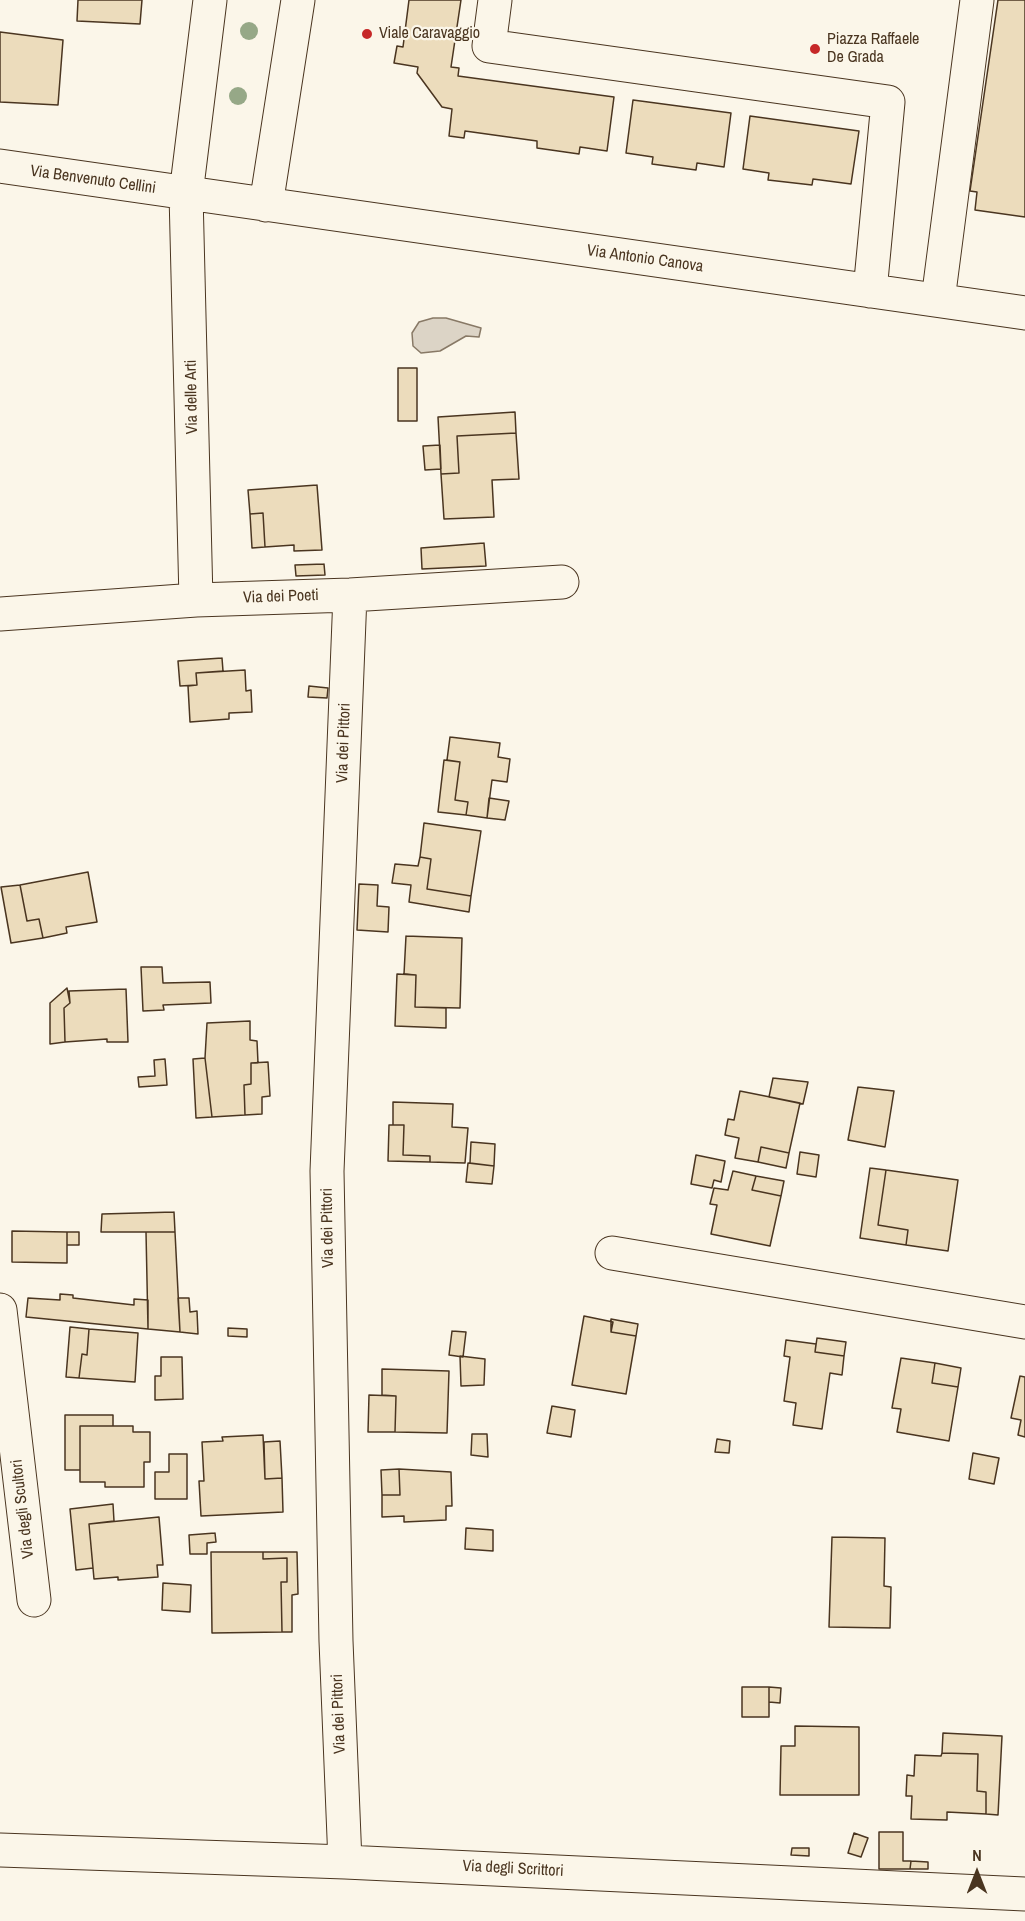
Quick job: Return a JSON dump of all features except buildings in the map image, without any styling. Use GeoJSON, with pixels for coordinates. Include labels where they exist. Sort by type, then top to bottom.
{"type":"FeatureCollection","features":[{"type":"Feature","properties":{"kind":"street"},"geometry":{"type":"LineString","coordinates":[[186,194],[210,0]]}},
{"type":"Feature","properties":{"kind":"street"},"geometry":{"type":"LineString","coordinates":[[266,205],[298,0]]}},
{"type":"Feature","properties":{"kind":"street"},"geometry":{"type":"LineString","coordinates":[[495,0],[489,46],[888,102],[870,291]]}},
{"type":"Feature","properties":{"kind":"street"},"geometry":{"type":"LineString","coordinates":[[938,300],[977,0]]}},
{"type":"Feature","properties":{"kind":"street","name":"Via Benvenuto Cellini"},"geometry":{"type":"LineString","coordinates":[[0,166],[266,205]]}},
{"type":"Feature","properties":{"kind":"street","name":"Via delle Arti"},"geometry":{"type":"LineString","coordinates":[[186,194],[196,600]]}},
{"type":"Feature","properties":{"kind":"street","name":"Via Antonio Canova"},"geometry":{"type":"LineString","coordinates":[[266,205],[1025,313]]}},
{"type":"Feature","properties":{"kind":"street","name":"Via dei Poeti"},"geometry":{"type":"LineString","coordinates":[[0,614],[196,600],[350,595],[562,582]]}},
{"type":"Feature","properties":{"kind":"street","name":"Via dei Pittori"},"geometry":{"type":"LineString","coordinates":[[345,1862],[336,1641],[327,1171],[350,595]]}},
{"type":"Feature","properties":{"kind":"street"},"geometry":{"type":"LineString","coordinates":[[612,1253],[1025,1322]]}},
{"type":"Feature","properties":{"kind":"street","name":"Via degli Scultori"},"geometry":{"type":"LineString","coordinates":[[0,1310],[34,1600]]}},
{"type":"Feature","properties":{"kind":"street","name":"Via degli Scrittori"},"geometry":{"type":"LineString","coordinates":[[0,1850],[345,1862],[1025,1894]]}},
{"type":"Feature","properties":{"kind":"shaded area"},"geometry":{"type":"Polygon","coordinates":[[[433,318],[446,318],[481,328],[479,337],[466,336],[440,351],[421,353],[413,346],[412,333],[419,322],[433,318]]]}},
{"type":"Feature","properties":{"kind":"place","name":"Viale Caravaggio"},"geometry":{"type":"Point","coordinates":[367,34]}},
{"type":"Feature","properties":{"kind":"place","name":"Piazza Raffaele De Grada"},"geometry":{"type":"Point","coordinates":[815,49]}}]}
